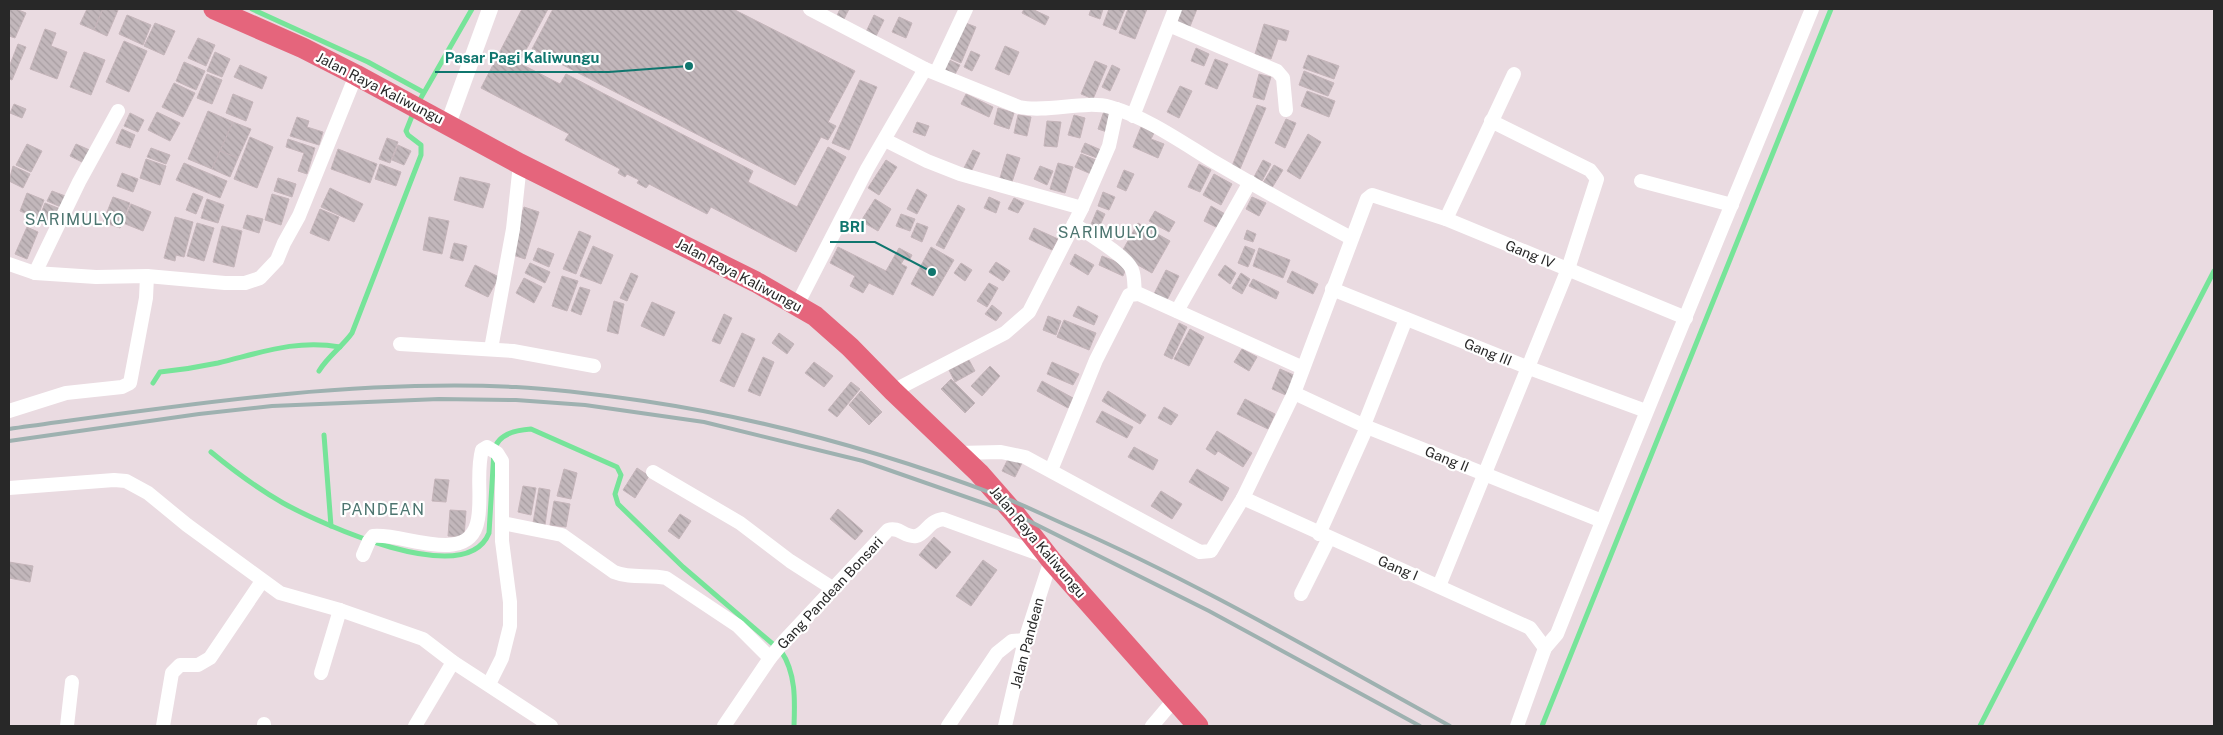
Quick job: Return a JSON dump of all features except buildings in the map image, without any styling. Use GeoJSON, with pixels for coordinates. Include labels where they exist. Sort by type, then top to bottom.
{"type":"FeatureCollection","features":[{"type":"Feature","properties":{"kind":"main road","name":"Jalan Raya Kaliwungu"},"geometry":{"type":"LineString","coordinates":[[214,9],[236,12],[419,108],[520,164],[756,282],[815,316],[850,347],[893,392],[958,453],[1015,514],[1050,558],[1198,726]]}},
{"type":"Feature","properties":{"kind":"street"},"geometry":{"type":"LineString","coordinates":[[448,124],[490,9]]}},
{"type":"Feature","properties":{"kind":"street"},"geometry":{"type":"LineString","coordinates":[[810,9],[930,71],[1026,108],[1105,106],[1124,112],[1351,238],[1294,393],[1243,498],[1211,551],[1200,552],[1026,457],[1010,453],[958,453]]}},
{"type":"Feature","properties":{"kind":"street"},"geometry":{"type":"LineString","coordinates":[[798,305],[867,169],[930,71],[966,9]]}},
{"type":"Feature","properties":{"kind":"street"},"geometry":{"type":"LineString","coordinates":[[893,392],[1005,334],[1029,312],[1082,208],[1124,112],[1169,25],[1175,9]]}},
{"type":"Feature","properties":{"kind":"street"},"geometry":{"type":"LineString","coordinates":[[1517,726],[1545,648],[1557,634],[1646,411],[1812,9]]}},
{"type":"Feature","properties":{"kind":"street"},"geometry":{"type":"LineString","coordinates":[[1169,25],[1277,71],[1283,78],[1286,110]]}},
{"type":"Feature","properties":{"kind":"street"},"geometry":{"type":"LineString","coordinates":[[1446,219],[1514,74]]}},
{"type":"Feature","properties":{"kind":"street"},"geometry":{"type":"LineString","coordinates":[[9,264],[35,273],[96,277],[147,276],[225,283],[245,283],[260,278],[277,260],[299,216],[356,75]]}},
{"type":"Feature","properties":{"kind":"street"},"geometry":{"type":"LineString","coordinates":[[35,273],[118,111]]}},
{"type":"Feature","properties":{"kind":"street"},"geometry":{"type":"LineString","coordinates":[[1439,586],[1486,475],[1568,269],[1597,184],[1596,176],[1590,170],[1491,121]]}},
{"type":"Feature","properties":{"kind":"street"},"geometry":{"type":"LineString","coordinates":[[885,140],[927,161],[960,174],[1082,208]]}},
{"type":"Feature","properties":{"kind":"street"},"geometry":{"type":"LineString","coordinates":[[491,349],[513,229],[520,164]]}},
{"type":"Feature","properties":{"kind":"street"},"geometry":{"type":"LineString","coordinates":[[1641,181],[1732,205]]}},
{"type":"Feature","properties":{"kind":"street"},"geometry":{"type":"LineString","coordinates":[[1177,311],[1250,182]]}},
{"type":"Feature","properties":{"kind":"street","name":"Gang IV"},"geometry":{"type":"LineString","coordinates":[[1351,238],[1366,200],[1372,196],[1446,219],[1686,318]]}},
{"type":"Feature","properties":{"kind":"street"},"geometry":{"type":"LineString","coordinates":[[1074,224],[1116,253],[1128,264],[1132,270],[1135,294]]}},
{"type":"Feature","properties":{"kind":"street"},"geometry":{"type":"LineString","coordinates":[[9,411],[66,393],[122,387],[130,383],[145,305],[147,276]]}},
{"type":"Feature","properties":{"kind":"street","name":"Gang III"},"geometry":{"type":"LineString","coordinates":[[1332,289],[1529,368],[1646,411]]}},
{"type":"Feature","properties":{"kind":"street"},"geometry":{"type":"LineString","coordinates":[[1051,470],[1096,360],[1130,295],[1139,294],[1303,368]]}},
{"type":"Feature","properties":{"kind":"street"},"geometry":{"type":"LineString","coordinates":[[1301,594],[1406,319]]}},
{"type":"Feature","properties":{"kind":"street"},"geometry":{"type":"LineString","coordinates":[[400,344],[513,351],[594,366]]}},
{"type":"Feature","properties":{"kind":"street","name":"Gang II"},"geometry":{"type":"LineString","coordinates":[[1294,393],[1365,426],[1602,521]]}},
{"type":"Feature","properties":{"kind":"street"},"geometry":{"type":"LineString","coordinates":[[367,546],[382,536],[441,544],[461,543],[467,540],[475,531],[478,516],[482,450],[484,447],[495,451],[502,461],[502,541],[510,602],[510,626],[502,658],[489,684]]}},
{"type":"Feature","properties":{"kind":"street"},"geometry":{"type":"LineString","coordinates":[[653,472],[740,523],[790,561],[832,588]]}},
{"type":"Feature","properties":{"kind":"street"},"geometry":{"type":"LineString","coordinates":[[9,488],[114,480],[126,481],[148,493],[187,526],[280,593],[340,610],[423,639],[453,662],[551,726]]}},
{"type":"Feature","properties":{"kind":"street","name":"Gang I"},"geometry":{"type":"LineString","coordinates":[[1243,498],[1530,628],[1545,648]]}},
{"type":"Feature","properties":{"kind":"street","name":"Gang Pandean Bonsari"},"geometry":{"type":"LineString","coordinates":[[724,726],[772,655],[832,588],[888,530],[896,529],[909,536],[915,536],[920,534],[931,523],[943,519],[1050,558]]}},
{"type":"Feature","properties":{"kind":"street"},"geometry":{"type":"LineString","coordinates":[[502,524],[562,535],[622,576],[666,578],[738,626],[772,655]]}},
{"type":"Feature","properties":{"kind":"street","name":"Jalan Pandean"},"geometry":{"type":"LineString","coordinates":[[1004,726],[1025,640],[1050,558]]}},
{"type":"Feature","properties":{"kind":"street"},"geometry":{"type":"LineString","coordinates":[[163,726],[172,673],[180,665],[198,664],[210,658],[262,581]]}},
{"type":"Feature","properties":{"kind":"street"},"geometry":{"type":"LineString","coordinates":[[320,672],[340,610]]}},
{"type":"Feature","properties":{"kind":"street"},"geometry":{"type":"LineString","coordinates":[[948,726],[997,653],[1012,641],[1025,640]]}},
{"type":"Feature","properties":{"kind":"street"},"geometry":{"type":"LineString","coordinates":[[416,726],[453,662]]}},
{"type":"Feature","properties":{"kind":"street"},"geometry":{"type":"LineString","coordinates":[[67,726],[72,682]]}},
{"type":"Feature","properties":{"kind":"street"},"geometry":{"type":"LineString","coordinates":[[1152,726],[1174,700]]}},
{"type":"Feature","properties":{"kind":"waterway"},"geometry":{"type":"LineString","coordinates":[[252,9],[368,62],[423,92]]}},
{"type":"Feature","properties":{"kind":"waterway"},"geometry":{"type":"LineString","coordinates":[[418,103],[472,9]]}},
{"type":"Feature","properties":{"kind":"waterway"},"geometry":{"type":"LineString","coordinates":[[1542,726],[1831,9]]}},
{"type":"Feature","properties":{"kind":"waterway"},"geometry":{"type":"LineString","coordinates":[[319,371],[352,333],[421,155],[421,145],[408,135],[406,131],[414,111]]}},
{"type":"Feature","properties":{"kind":"waterway"},"geometry":{"type":"LineString","coordinates":[[1980,726],[2214,271]]}},
{"type":"Feature","properties":{"kind":"waterway"},"geometry":{"type":"LineString","coordinates":[[153,383],[160,372],[211,364],[278,348],[308,345],[340,347]]}},
{"type":"Feature","properties":{"kind":"waterway"},"geometry":{"type":"LineString","coordinates":[[211,452],[273,497],[327,524],[358,537],[391,547],[423,554],[452,556],[475,549],[489,533],[494,451],[499,441],[508,434],[519,430],[531,429],[617,467],[621,475],[615,494],[618,504],[683,567],[781,651],[786,659],[794,687],[794,726]]}},
{"type":"Feature","properties":{"kind":"waterway"},"geometry":{"type":"LineString","coordinates":[[324,435],[331,526]]}},
{"type":"Feature","properties":{"kind":"railway"},"geometry":{"type":"LineString","coordinates":[[9,429],[198,403],[262,396],[389,387],[452,386],[548,389],[644,401],[734,417],[867,451],[954,479],[1023,505],[1116,547],[1213,596],[1450,726]]}},
{"type":"Feature","properties":{"kind":"railway"},"geometry":{"type":"LineString","coordinates":[[9,441],[199,414],[272,406],[439,399],[516,400],[585,405],[704,422],[863,461],[1015,514],[1209,611],[1420,726]]}},
{"type":"Feature","properties":{"kind":"place","name":"Pasar Pagi Kaliwungu"},"geometry":{"type":"Point","coordinates":[689,66]}},
{"type":"Feature","properties":{"kind":"place","name":"BRI"},"geometry":{"type":"Point","coordinates":[932,272]}},
{"type":"Feature","properties":{"kind":"district","name":"SARIMULYO"},"geometry":{"type":"Point","coordinates":[75,219]}},
{"type":"Feature","properties":{"kind":"district","name":"SARIMULYO"},"geometry":{"type":"Point","coordinates":[1108,232]}},
{"type":"Feature","properties":{"kind":"district","name":"PANDEAN"},"geometry":{"type":"Point","coordinates":[383,509]}}]}
